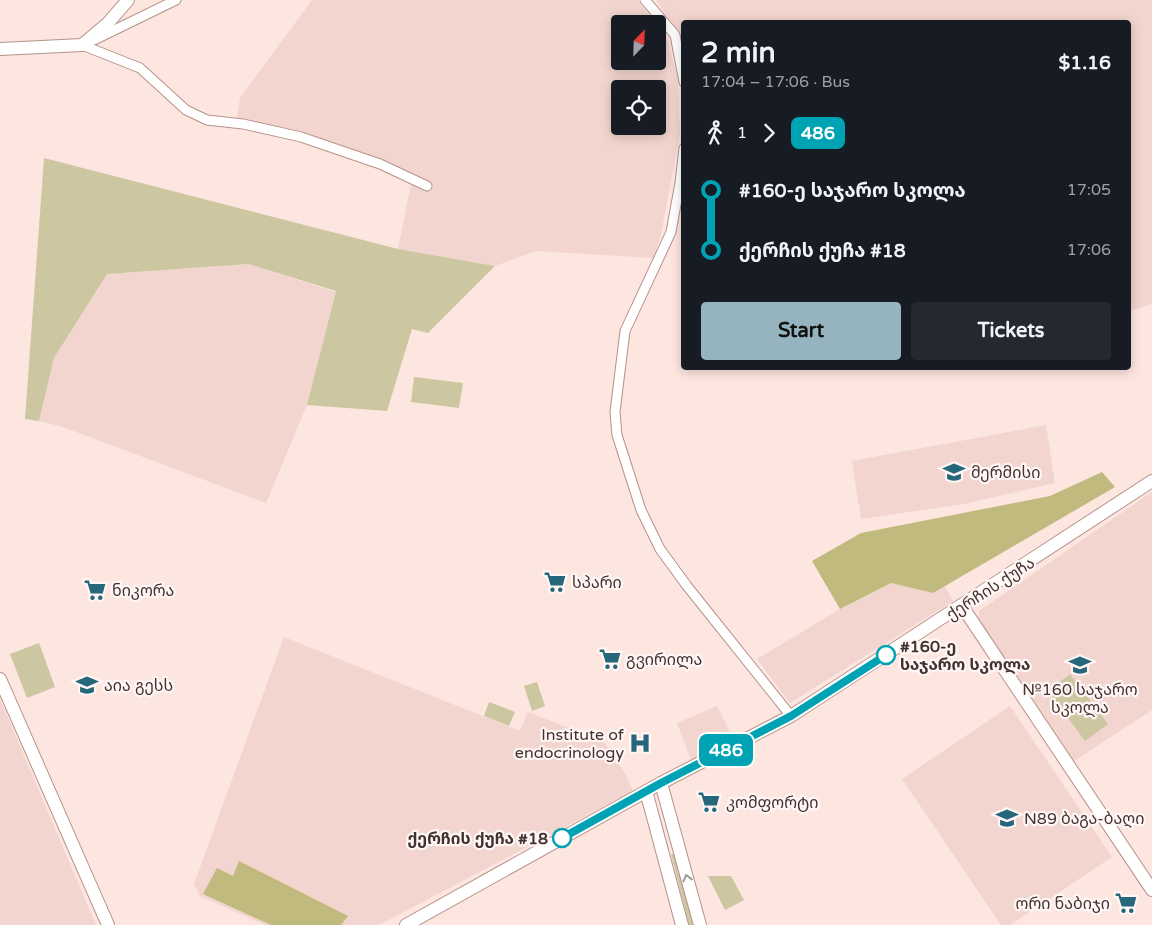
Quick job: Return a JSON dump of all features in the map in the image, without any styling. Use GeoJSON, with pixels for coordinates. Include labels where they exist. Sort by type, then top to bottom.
{"type":"FeatureCollection","features":[{"type":"Feature","properties":{"kind":"main road"},"geometry":{"type":"LineString","coordinates":[[0,49],[82,45],[108,23],[128,0]]}},
{"type":"Feature","properties":{"kind":"main road","name":"ქერჩის ქუჩა"},"geometry":{"type":"LineString","coordinates":[[406,925],[661,783],[791,716],[1152,482]]}},
{"type":"Feature","properties":{"kind":"main road"},"geometry":{"type":"LineString","coordinates":[[962,606],[1152,890]]}},
{"type":"Feature","properties":{"kind":"main road"},"geometry":{"type":"LineString","coordinates":[[0,679],[108,925]]}},
{"type":"Feature","properties":{"kind":"main road"},"geometry":{"type":"LineString","coordinates":[[661,783],[700,925]]}},
{"type":"Feature","properties":{"kind":"main road"},"geometry":{"type":"LineString","coordinates":[[646,792],[682,925]]}},
{"type":"Feature","properties":{"kind":"main road"},"geometry":{"type":"LineString","coordinates":[[663,852],[679,847]]}},
{"type":"Feature","properties":{"kind":"street"},"geometry":{"type":"LineString","coordinates":[[82,45],[176,0]]}},
{"type":"Feature","properties":{"kind":"street"},"geometry":{"type":"LineString","coordinates":[[645,0],[675,35],[681,66]]}},
{"type":"Feature","properties":{"kind":"street"},"geometry":{"type":"LineString","coordinates":[[82,45],[140,68],[186,110],[207,120],[243,124],[301,138],[380,164],[427,186]]}},
{"type":"Feature","properties":{"kind":"street"},"geometry":{"type":"LineString","coordinates":[[681,174],[671,232],[625,331],[615,412],[617,435],[641,510],[660,549],[687,586],[791,716]]}},
{"type":"Feature","properties":{"kind":"shaded area"},"geometry":{"type":"Polygon","coordinates":[[[312,0],[638,0],[649,15],[611,15],[611,70],[666,70],[666,38],[677,77],[680,132],[661,235],[653,258],[536,251],[495,266],[398,249],[413,174],[312,135],[237,118],[240,98],[312,0]]]}},
{"type":"Feature","properties":{"kind":"shaded area"},"geometry":{"type":"Polygon","coordinates":[[[656,0],[1152,0],[1152,304],[1131,310],[1131,20],[681,20],[681,39],[678,31],[656,0]]]}},
{"type":"Feature","properties":{"kind":"shaded area"},"geometry":{"type":"Polygon","coordinates":[[[44,158],[398,249],[495,266],[428,333],[412,329],[387,411],[307,405],[336,291],[248,264],[107,274],[54,358],[39,421],[25,419],[44,158]]]}},
{"type":"Feature","properties":{"kind":"shaded area"},"geometry":{"type":"Polygon","coordinates":[[[248,264],[336,292],[307,405],[266,503],[63,427],[39,421],[54,358],[107,274],[248,264]]]}},
{"type":"Feature","properties":{"kind":"shaded area"},"geometry":{"type":"Polygon","coordinates":[[[414,377],[463,383],[459,408],[411,402],[414,377]]]}},
{"type":"Feature","properties":{"kind":"shaded area","name":"მერმისი"},"geometry":{"type":"Polygon","coordinates":[[[1046,425],[1055,483],[964,504],[861,519],[852,461],[1046,425]]]}},
{"type":"Feature","properties":{"kind":"shaded area"},"geometry":{"type":"Polygon","coordinates":[[[1102,472],[1115,487],[933,593],[891,583],[840,609],[812,561],[861,533],[1050,496],[1102,472]]]}},
{"type":"Feature","properties":{"kind":"shaded area","name":"№160 საჯარო სკოლა"},"geometry":{"type":"Polygon","coordinates":[[[1152,492],[1152,710],[1073,762],[979,621],[979,611],[1152,492]]]}},
{"type":"Feature","properties":{"kind":"shaded area"},"geometry":{"type":"Polygon","coordinates":[[[891,583],[933,593],[945,586],[953,601],[790,703],[757,659],[840,609],[891,583]]]}},
{"type":"Feature","properties":{"kind":"shaded area"},"geometry":{"type":"Polygon","coordinates":[[[284,637],[520,731],[528,712],[604,742],[626,775],[633,791],[379,925],[265,925],[200,896],[194,884],[284,637]]]}},
{"type":"Feature","properties":{"kind":"shaded area"},"geometry":{"type":"Polygon","coordinates":[[[39,643],[55,687],[27,698],[10,654],[39,643]]]}},
{"type":"Feature","properties":{"kind":"shaded area"},"geometry":{"type":"Polygon","coordinates":[[[1070,674],[1108,724],[1085,741],[1048,691],[1070,674]]]}},
{"type":"Feature","properties":{"kind":"shaded area"},"geometry":{"type":"Polygon","coordinates":[[[537,682],[545,706],[532,711],[524,686],[537,682]]]}},
{"type":"Feature","properties":{"kind":"shaded area"},"geometry":{"type":"Polygon","coordinates":[[[0,699],[96,925],[0,925],[0,699]]]}},
{"type":"Feature","properties":{"kind":"shaded area"},"geometry":{"type":"Polygon","coordinates":[[[489,702],[515,712],[509,726],[484,716],[489,702]]]}},
{"type":"Feature","properties":{"kind":"shaded area"},"geometry":{"type":"Polygon","coordinates":[[[717,706],[733,738],[691,760],[677,723],[717,706]]]}},
{"type":"Feature","properties":{"kind":"shaded area","name":"N89 ბაგა-ბაღი"},"geometry":{"type":"Polygon","coordinates":[[[1010,706],[1112,857],[1010,925],[1001,925],[902,779],[1010,706]]]}},
{"type":"Feature","properties":{"kind":"shaded area"},"geometry":{"type":"Polygon","coordinates":[[[671,854],[674,854],[694,925],[689,925],[671,854]]]}},
{"type":"Feature","properties":{"kind":"shaded area"},"geometry":{"type":"Polygon","coordinates":[[[239,861],[348,916],[341,925],[271,925],[203,894],[217,868],[233,876],[239,861]]]}},
{"type":"Feature","properties":{"kind":"shaded area"},"geometry":{"type":"Polygon","coordinates":[[[708,876],[731,876],[744,900],[725,910],[708,876]]]}},
{"type":"Feature","properties":{"kind":"bus line","name":"486"},"geometry":{"type":"LineString","coordinates":[[562,838],[661,783],[791,716],[886,655]]}},
{"type":"Feature","properties":{"kind":"place","name":"მერმისი"},"geometry":{"type":"Point","coordinates":[954,472]}},
{"type":"Feature","properties":{"kind":"place","name":"სპარი"},"geometry":{"type":"Point","coordinates":[555,582]}},
{"type":"Feature","properties":{"kind":"place","name":"ნიკორა"},"geometry":{"type":"Point","coordinates":[95,590]}},
{"type":"Feature","properties":{"kind":"place","name":"#160-ე საჯარო სკოლა"},"geometry":{"type":"Point","coordinates":[886,655]}},
{"type":"Feature","properties":{"kind":"place","name":"გვირილა"},"geometry":{"type":"Point","coordinates":[610,659]}},
{"type":"Feature","properties":{"kind":"place","name":"№160 საჯარო სკოლა"},"geometry":{"type":"Point","coordinates":[1080,665]}},
{"type":"Feature","properties":{"kind":"place","name":"აია გესს"},"geometry":{"type":"Point","coordinates":[87,685]}},
{"type":"Feature","properties":{"kind":"place","name":"Institute of endocrinology"},"geometry":{"type":"Point","coordinates":[640,743]}},
{"type":"Feature","properties":{"kind":"place","name":"კომფორტი"},"geometry":{"type":"Point","coordinates":[709,802]}},
{"type":"Feature","properties":{"kind":"place","name":"N89 ბაგა-ბაღი"},"geometry":{"type":"Point","coordinates":[1007,818]}},
{"type":"Feature","properties":{"kind":"place","name":"ქერჩის ქუჩა #18"},"geometry":{"type":"Point","coordinates":[562,838]}},
{"type":"Feature","properties":{"kind":"place","name":"ორი ნაბიჯი"},"geometry":{"type":"Point","coordinates":[1126,903]}}]}
